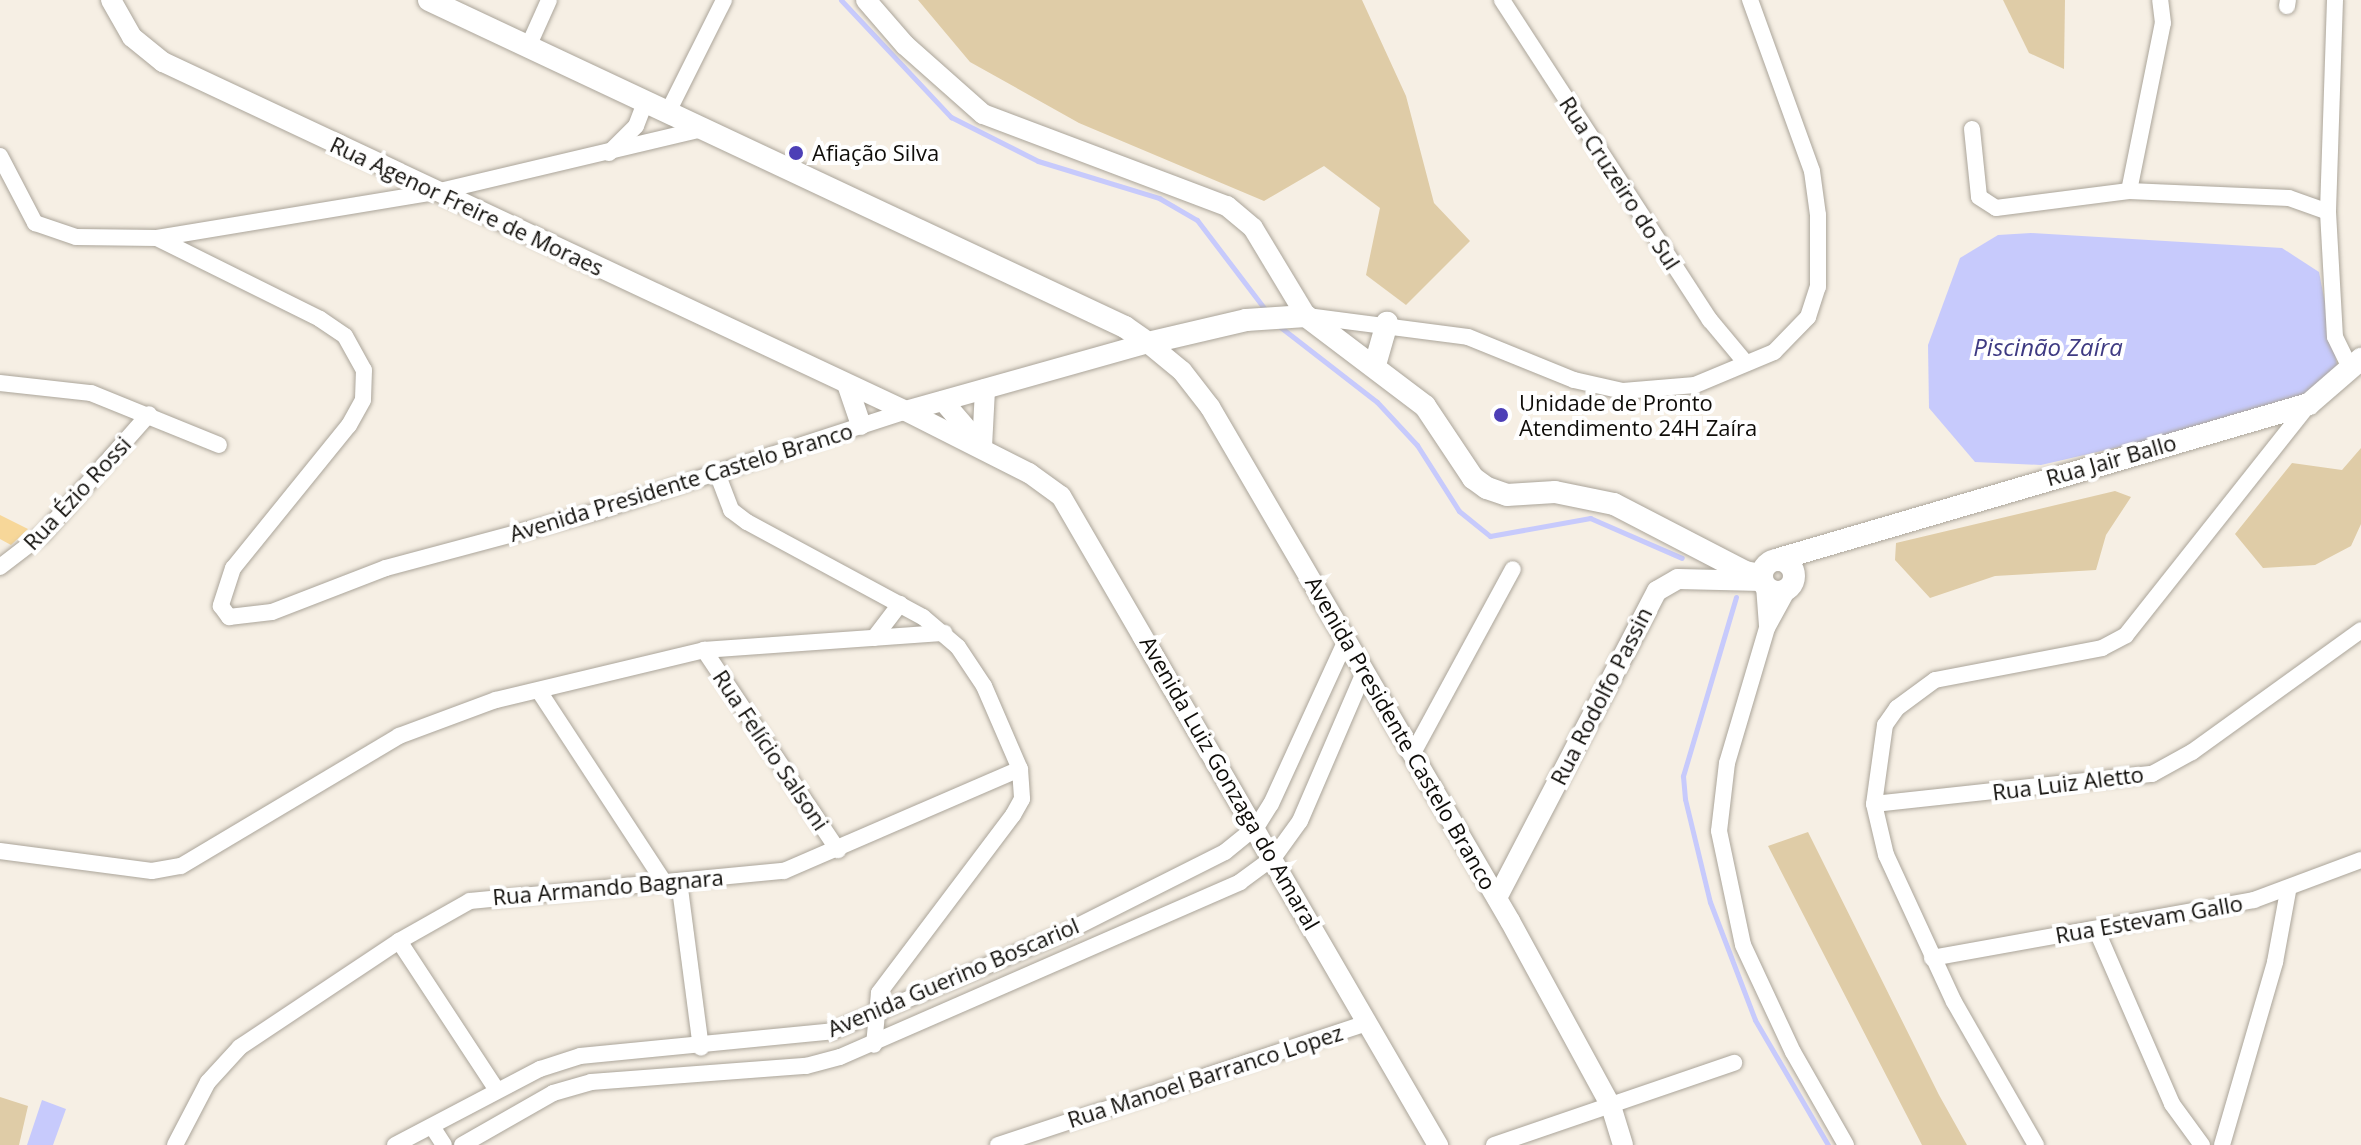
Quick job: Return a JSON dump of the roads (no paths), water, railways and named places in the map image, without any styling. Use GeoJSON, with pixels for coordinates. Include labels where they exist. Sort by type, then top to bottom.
{"type":"FeatureCollection","features":[{"type":"Feature","properties":{"kind":"main road","name":"Avenida Presidente Castelo Branco"},"geometry":{"type":"LineString","coordinates":[[429,0],[698,130],[1125,327],[1148,343]]}},
{"type":"Feature","properties":{"kind":"main road"},"geometry":{"type":"LineString","coordinates":[[1148,343],[1246,320],[1306,316],[1375,365],[1425,406],[1473,478],[1487,488],[1507,495],[1555,492],[1614,504],[1733,564],[1792,582]]}},
{"type":"Feature","properties":{"kind":"main road"},"geometry":{"type":"LineString","coordinates":[[1375,365],[1387,323]]}},
{"type":"Feature","properties":{"kind":"main road","name":"Rua Jair Ballo"},"geometry":{"type":"LineString","coordinates":[[1766,573],[1847,537],[2309,404],[2355,363]]}},
{"type":"Feature","properties":{"kind":"main road","name":"Rua Jair Ballo"},"geometry":{"type":"LineString","coordinates":[[1792,582],[1847,537]]}},
{"type":"Feature","properties":{"kind":"main road"},"geometry":{"type":"LineString","coordinates":[[1766,573],[1779,593],[1792,582]]}},
{"type":"Feature","properties":{"kind":"street","name":"Rua Agenor Freire de Moraes"},"geometry":{"type":"LineString","coordinates":[[111,0],[132,37],[163,62],[906,411]]}},
{"type":"Feature","properties":{"kind":"street"},"geometry":{"type":"LineString","coordinates":[[528,47],[549,0]]}},
{"type":"Feature","properties":{"kind":"street"},"geometry":{"type":"LineString","coordinates":[[667,114],[724,0]]}},
{"type":"Feature","properties":{"kind":"street"},"geometry":{"type":"LineString","coordinates":[[866,0],[935,74],[983,114],[1227,206],[1253,228],[1306,316],[1387,323],[1468,337],[1574,380],[1623,391],[1695,385],[1774,352],[1808,317],[1818,287],[1819,251],[1812,171],[1750,0]]}},
{"type":"Feature","properties":{"kind":"street","name":"Rua Cruzeiro do Sul"},"geometry":{"type":"LineString","coordinates":[[1502,0],[1710,320],[1745,362]]}},
{"type":"Feature","properties":{"kind":"street"},"geometry":{"type":"LineString","coordinates":[[2129,191],[2163,23],[2160,0]]}},
{"type":"Feature","properties":{"kind":"street"},"geometry":{"type":"LineString","coordinates":[[2335,0],[2328,212],[2335,337],[2355,363]]}},
{"type":"Feature","properties":{"kind":"street"},"geometry":{"type":"LineString","coordinates":[[608,154],[636,126],[645,103]]}},
{"type":"Feature","properties":{"kind":"street"},"geometry":{"type":"LineString","coordinates":[[1972,129],[1979,197],[1988,205],[2129,191],[2289,198],[2328,212]]}},
{"type":"Feature","properties":{"kind":"street"},"geometry":{"type":"LineString","coordinates":[[0,156],[35,223],[76,237],[157,238],[436,192],[608,154],[698,130]]}},
{"type":"Feature","properties":{"kind":"street","name":"Avenida Presidente Castelo Branco"},"geometry":{"type":"LineString","coordinates":[[157,238],[320,319],[345,336],[364,370],[363,400],[349,425],[233,568],[221,606],[229,617],[272,612],[386,568],[717,473],[906,411],[1148,343],[1198,388],[1347,638],[1497,898],[1611,1106],[1623,1145]]}},
{"type":"Feature","properties":{"kind":"street"},"geometry":{"type":"LineString","coordinates":[[0,383],[53,384],[149,414],[219,445]]}},
{"type":"Feature","properties":{"kind":"street"},"geometry":{"type":"LineString","coordinates":[[847,384],[861,425]]}},
{"type":"Feature","properties":{"kind":"street"},"geometry":{"type":"LineString","coordinates":[[985,389],[985,450]]}},
{"type":"Feature","properties":{"kind":"street","name":"Avenida Luiz Gonzaga do Amaral"},"geometry":{"type":"LineString","coordinates":[[943,401],[985,450]]}},
{"type":"Feature","properties":{"kind":"street"},"geometry":{"type":"LineString","coordinates":[[2036,1145],[1932,958],[1896,885],[1874,804],[1877,755],[1897,708],[1935,680],[1960,671],[2091,651],[2126,635],[2309,404]]}},
{"type":"Feature","properties":{"kind":"street","name":"Avenida Luiz Gonzaga do Amaral"},"geometry":{"type":"LineString","coordinates":[[906,411],[985,450],[1061,496],[1082,524],[1438,1145]]}},
{"type":"Feature","properties":{"kind":"street","name":"Rua Ézio Rossi"},"geometry":{"type":"LineString","coordinates":[[0,567],[43,534],[149,414]]}},
{"type":"Feature","properties":{"kind":"street"},"geometry":{"type":"LineString","coordinates":[[717,473],[731,510],[747,522],[900,604],[944,633],[974,667],[1020,769],[1022,799],[1013,815],[889,975],[872,1015],[874,1045]]}},
{"type":"Feature","properties":{"kind":"street"},"geometry":{"type":"LineString","coordinates":[[1413,753],[1513,569]]}},
{"type":"Feature","properties":{"kind":"street"},"geometry":{"type":"LineString","coordinates":[[1766,573],[1767,628]]}},
{"type":"Feature","properties":{"kind":"street","name":"Rua Rodolfo Passin"},"geometry":{"type":"LineString","coordinates":[[1497,898],[1657,591],[1678,579],[1766,573]]}},
{"type":"Feature","properties":{"kind":"street"},"geometry":{"type":"LineString","coordinates":[[1792,582],[1767,628],[1727,763],[1719,831],[1723,864],[1743,945],[1793,1052],[1846,1145]]}},
{"type":"Feature","properties":{"kind":"street"},"geometry":{"type":"LineString","coordinates":[[874,638],[900,604]]}},
{"type":"Feature","properties":{"kind":"street","name":"Rua Luiz Aletto"},"geometry":{"type":"LineString","coordinates":[[1874,804],[2152,774],[2192,752],[2361,630]]}},
{"type":"Feature","properties":{"kind":"street"},"geometry":{"type":"LineString","coordinates":[[0,851],[152,871],[181,866],[399,736],[496,700],[704,650],[944,633]]}},
{"type":"Feature","properties":{"kind":"street","name":"Avenida Guerino Boscariol"},"geometry":{"type":"LineString","coordinates":[[395,1145],[433,1128],[497,1090],[580,1056],[701,1048],[833,1031],[1064,933],[1225,852],[1257,826],[1347,638]]}},
{"type":"Feature","properties":{"kind":"street","name":"Rua Felício Salsoni"},"geometry":{"type":"LineString","coordinates":[[704,650],[838,850]]}},
{"type":"Feature","properties":{"kind":"street","name":"Avenida Guerino Boscariol"},"geometry":{"type":"LineString","coordinates":[[462,1145],[553,1093],[591,1082],[806,1066],[874,1045],[1240,882],[1274,857],[1300,821],[1365,670]]}},
{"type":"Feature","properties":{"kind":"street"},"geometry":{"type":"LineString","coordinates":[[539,691],[672,881],[701,1048]]}},
{"type":"Feature","properties":{"kind":"street","name":"Rua Armando Bagnara"},"geometry":{"type":"LineString","coordinates":[[175,1145],[221,1063],[439,916],[495,895],[784,871],[1020,769]]}},
{"type":"Feature","properties":{"kind":"street","name":"Rua Estevam Gallo"},"geometry":{"type":"LineString","coordinates":[[1932,958],[2288,891],[2361,860]]}},
{"type":"Feature","properties":{"kind":"street"},"geometry":{"type":"LineString","coordinates":[[2222,1145],[2275,962],[2288,891]]}},
{"type":"Feature","properties":{"kind":"street"},"geometry":{"type":"LineString","coordinates":[[2096,929],[2172,1104],[2202,1145]]}},
{"type":"Feature","properties":{"kind":"street"},"geometry":{"type":"LineString","coordinates":[[399,941],[497,1090]]}},
{"type":"Feature","properties":{"kind":"street","name":"Rua Manoel Barranco Lopez"},"geometry":{"type":"LineString","coordinates":[[998,1145],[1366,1023]]}},
{"type":"Feature","properties":{"kind":"street"},"geometry":{"type":"LineString","coordinates":[[1494,1145],[1734,1063]]}},
{"type":"Feature","properties":{"kind":"street"},"geometry":{"type":"LineString","coordinates":[[433,1128],[444,1145]]}},
{"type":"Feature","properties":{"kind":"water","name":"Piscinão Zaíra"},"geometry":{"type":"Polygon","coordinates":[[[2031,233],[2282,248],[2319,272],[2338,370],[2308,394],[2158,438],[2041,465],[1975,462],[1929,408],[1928,345],[1960,258],[1998,235],[2031,233]]]}},
{"type":"Feature","properties":{"kind":"water"},"geometry":{"type":"Polygon","coordinates":[[[42,1100],[66,1109],[53,1145],[27,1145],[42,1100]]]}},
{"type":"Feature","properties":{"kind":"waterway"},"geometry":{"type":"LineString","coordinates":[[841,0],[951,117],[1038,161],[1159,198],[1197,220],[1267,312]]}},
{"type":"Feature","properties":{"kind":"waterway"},"geometry":{"type":"LineString","coordinates":[[1279,326],[1377,402],[1417,445],[1459,511],[1490,536],[1590,518],[1682,558]]}},
{"type":"Feature","properties":{"kind":"waterway"},"geometry":{"type":"LineString","coordinates":[[1736,597],[1683,776],[1685,799],[1710,902],[1755,1020],[1828,1145]]}},
{"type":"Feature","properties":{"kind":"place","name":"Afiação Silva"},"geometry":{"type":"Point","coordinates":[796,153]}},
{"type":"Feature","properties":{"kind":"place","name":"Unidade de Pronto Atendimento 24H Zaíra"},"geometry":{"type":"Point","coordinates":[1501,415]}}]}
